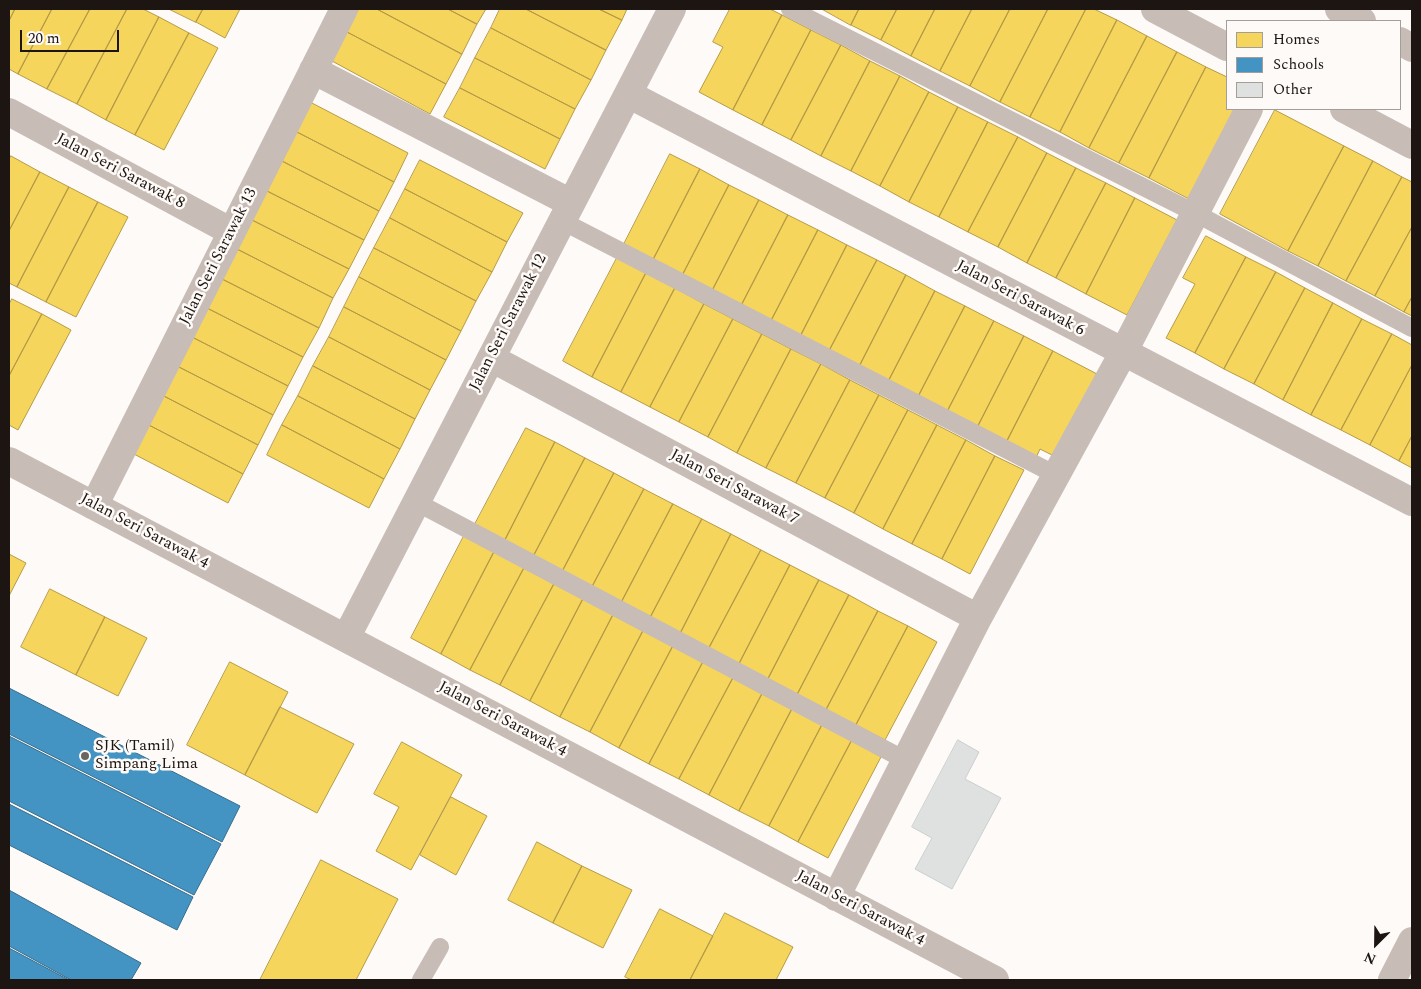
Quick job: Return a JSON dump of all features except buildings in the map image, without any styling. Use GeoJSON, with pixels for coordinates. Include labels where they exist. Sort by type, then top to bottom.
{"type":"FeatureCollection","features":[{"type":"Feature","properties":{"kind":"street","name":"Jalan Seri Sarawak 13"},"geometry":{"type":"LineString","coordinates":[[94,506],[344,9]]}},
{"type":"Feature","properties":{"kind":"street","name":"Jalan Seri Sarawak 12"},"geometry":{"type":"LineString","coordinates":[[346,638],[672,9]]}},
{"type":"Feature","properties":{"kind":"street"},"geometry":{"type":"LineString","coordinates":[[1155,9],[1226,46]]}},
{"type":"Feature","properties":{"kind":"street"},"geometry":{"type":"LineString","coordinates":[[1338,9],[1360,20]]}},
{"type":"Feature","properties":{"kind":"street"},"geometry":{"type":"LineString","coordinates":[[1401,42],[1412,48]]}},
{"type":"Feature","properties":{"kind":"street"},"geometry":{"type":"LineString","coordinates":[[313,70],[567,212]]}},
{"type":"Feature","properties":{"kind":"street","name":"Jalan Seri Sarawak 6"},"geometry":{"type":"LineString","coordinates":[[628,94],[1412,502]]}},
{"type":"Feature","properties":{"kind":"street"},"geometry":{"type":"LineString","coordinates":[[836,896],[978,618],[1123,353],[1248,110]]}},
{"type":"Feature","properties":{"kind":"street"},"geometry":{"type":"LineString","coordinates":[[1346,110],[1412,145]]}},
{"type":"Feature","properties":{"kind":"street","name":"Jalan Seri Sarawak 8"},"geometry":{"type":"LineString","coordinates":[[9,112],[232,232]]}},
{"type":"Feature","properties":{"kind":"street","name":"Jalan Seri Sarawak 7"},"geometry":{"type":"LineString","coordinates":[[491,358],[978,618]]}},
{"type":"Feature","properties":{"kind":"street","name":"Jalan Seri Sarawak 4"},"geometry":{"type":"LineString","coordinates":[[9,461],[995,980]]}},
{"type":"Feature","properties":{"kind":"street"},"geometry":{"type":"LineString","coordinates":[[1392,980],[1412,941]]}},
{"type":"Feature","properties":{"kind":"lane"},"geometry":{"type":"LineString","coordinates":[[790,9],[1195,213],[1412,328]]}},
{"type":"Feature","properties":{"kind":"lane"},"geometry":{"type":"LineString","coordinates":[[567,212],[1056,475]]}},
{"type":"Feature","properties":{"kind":"lane"},"geometry":{"type":"LineString","coordinates":[[416,502],[906,760]]}},
{"type":"Feature","properties":{"kind":"lane"},"geometry":{"type":"LineString","coordinates":[[421,980],[440,946]]}},
{"type":"Feature","properties":{"kind":"place","name":"SJK (Tamil) Simpang Lima"},"geometry":{"type":"Point","coordinates":[85,756]}}]}
